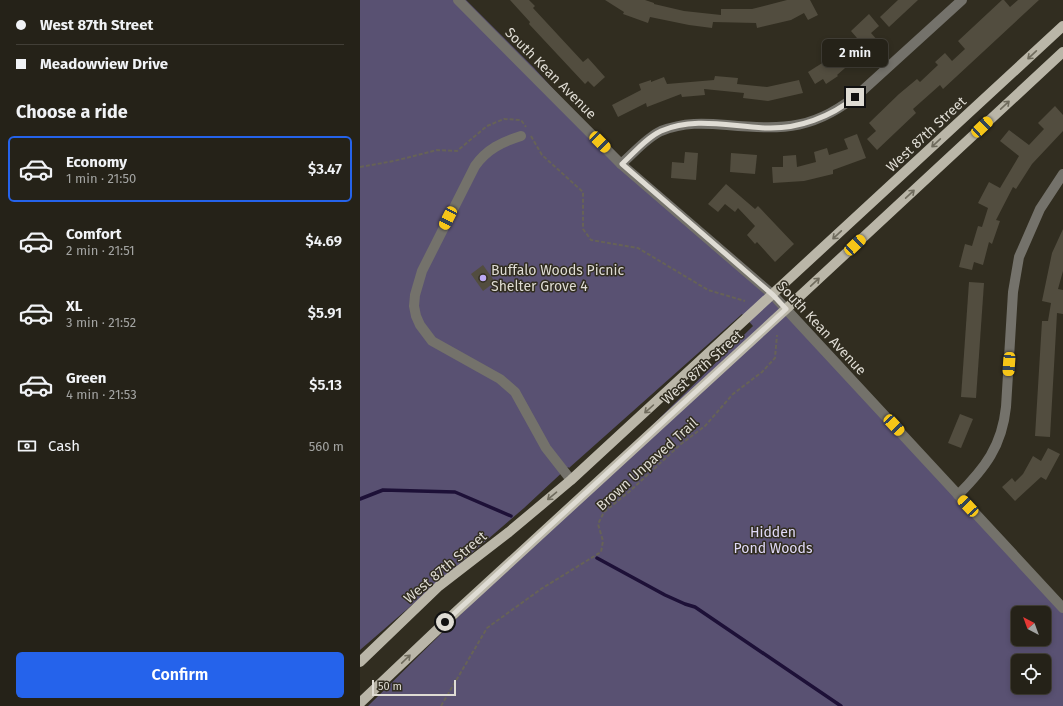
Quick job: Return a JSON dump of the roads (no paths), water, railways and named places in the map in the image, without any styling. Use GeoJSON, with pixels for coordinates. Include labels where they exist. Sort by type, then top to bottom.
{"type":"FeatureCollection","features":[{"type":"Feature","properties":{"kind":"main road","name":"West 87th Street"},"geometry":{"type":"LineString","coordinates":[[360,662],[439,586],[509,532],[571,480],[1062,28]]}},
{"type":"Feature","properties":{"kind":"main road","name":"West 87th Street"},"geometry":{"type":"LineString","coordinates":[[360,704],[456,611],[786,309],[1063,52]]}},
{"type":"Feature","properties":{"kind":"street","name":"South Kean Avenue"},"geometry":{"type":"LineString","coordinates":[[458,0],[622,164],[773,295],[1063,608]]}},
{"type":"Feature","properties":{"kind":"street"},"geometry":{"type":"LineString","coordinates":[[622,164],[647,140],[660,132],[675,126],[689,123],[701,123],[769,128],[809,123],[826,116],[848,103],[862,92],[962,0]]}},
{"type":"Feature","properties":{"kind":"street"},"geometry":{"type":"LineString","coordinates":[[526,133],[495,146],[481,158],[475,166],[422,271],[415,295],[414,306],[420,325],[432,340],[500,379],[515,392],[546,448],[571,480]]}},
{"type":"Feature","properties":{"kind":"street"},"geometry":{"type":"LineString","coordinates":[[958,494],[976,476],[991,457],[1002,432],[1006,407],[1013,292],[1019,257],[1040,208],[1063,174]]}},
{"type":"Feature","properties":{"kind":"waterway"},"geometry":{"type":"LineString","coordinates":[[360,499],[383,490],[455,492],[511,516]]}},
{"type":"Feature","properties":{"kind":"waterway"},"geometry":{"type":"LineString","coordinates":[[597,558],[665,595],[695,607],[841,706]]}},
{"type":"Feature","properties":{"kind":"place","name":"Buffalo Woods Picnic Shelter Grove 4"},"geometry":{"type":"Point","coordinates":[483,278]}},
{"type":"Feature","properties":{"kind":"park label","name":"Hidden Pond Woods"},"geometry":{"type":"Point","coordinates":[773,540]}}]}
